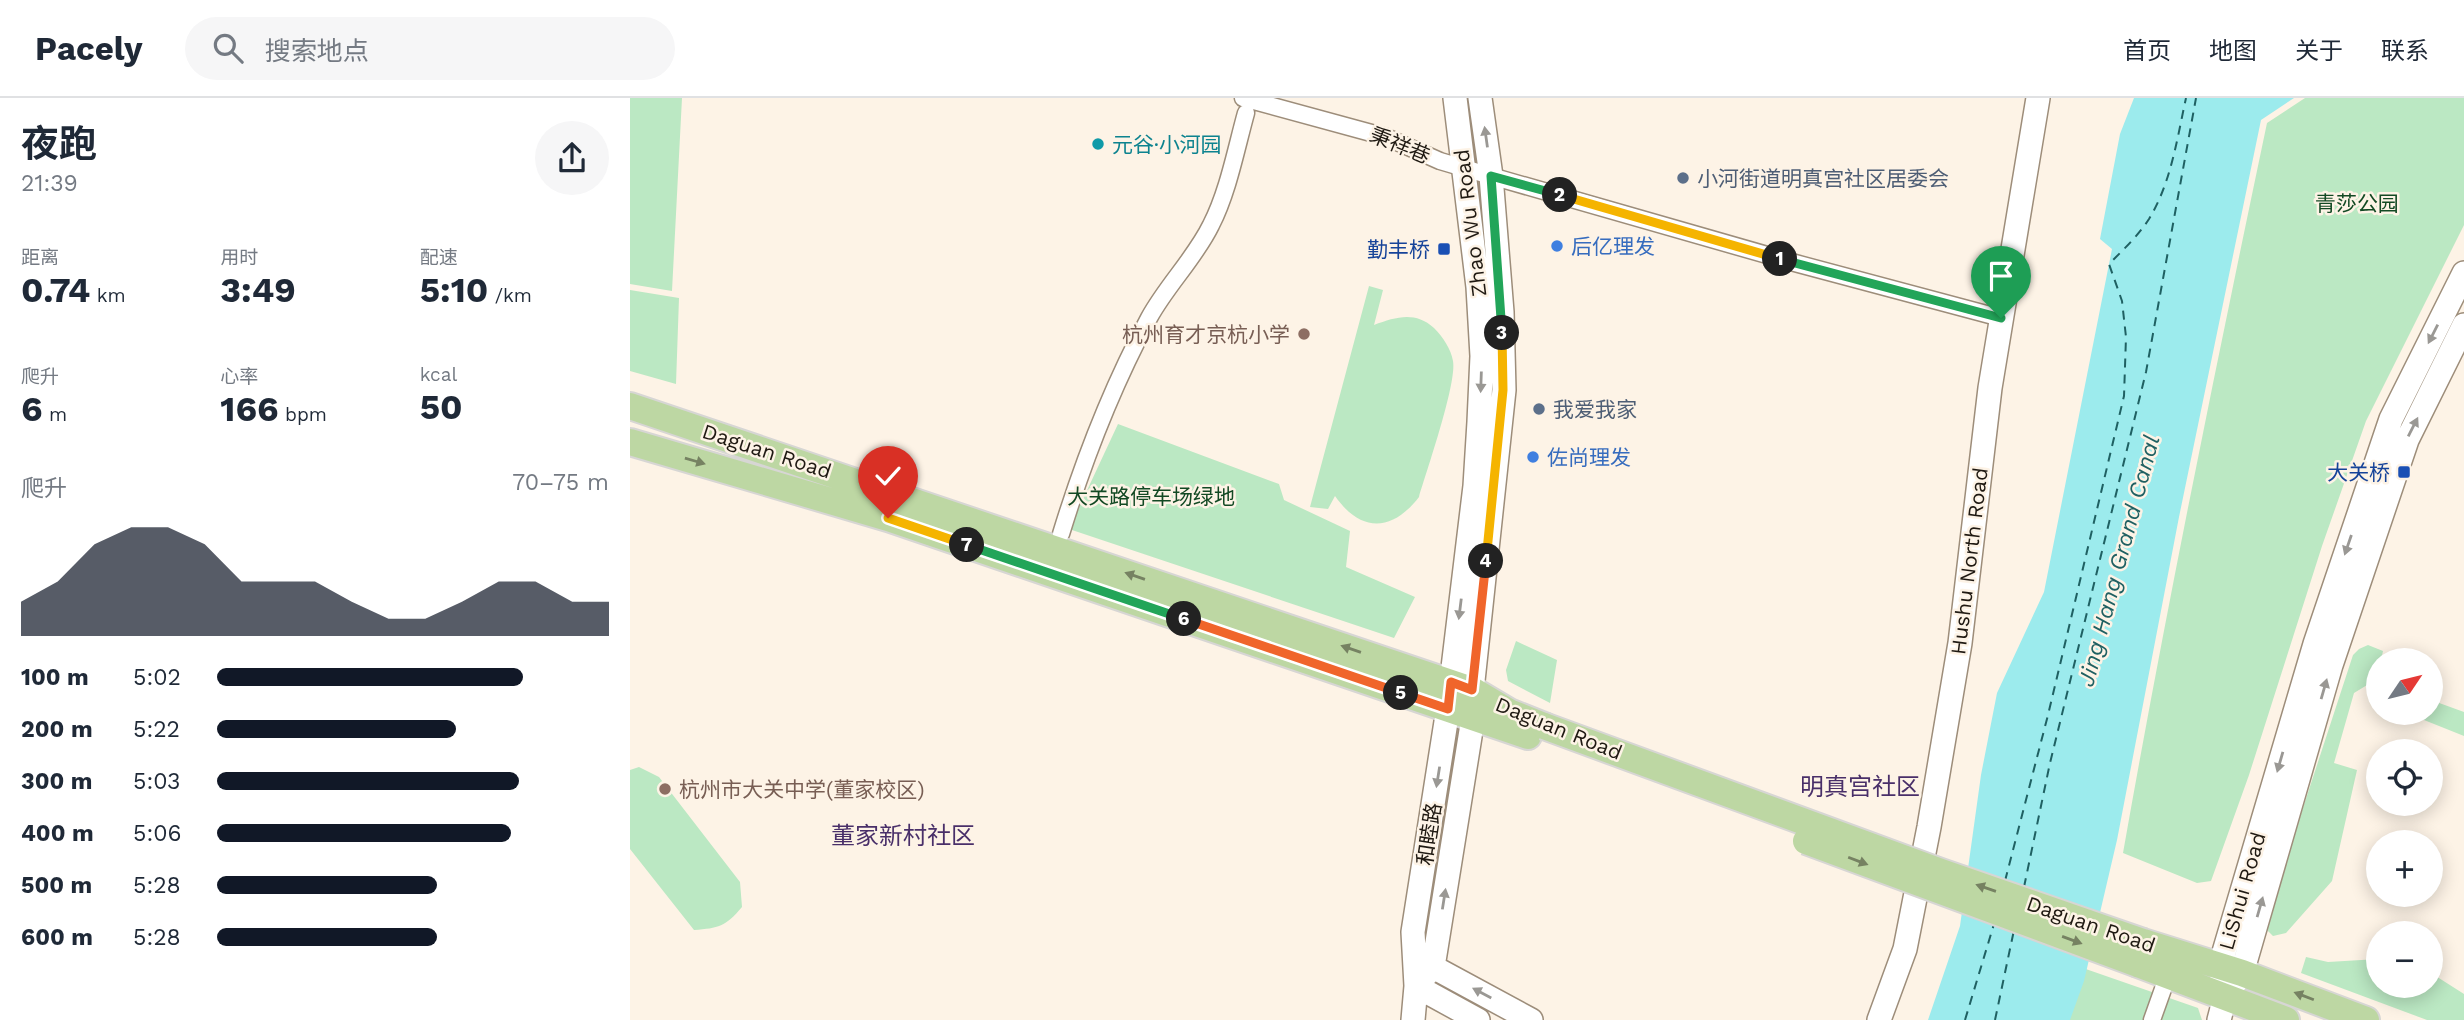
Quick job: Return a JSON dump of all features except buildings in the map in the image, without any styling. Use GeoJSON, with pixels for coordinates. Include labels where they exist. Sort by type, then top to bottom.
{"type":"FeatureCollection","features":[{"type":"Feature","properties":{"kind":"main road","name":"Zhao Wu Road"},"geometry":{"type":"LineString","coordinates":[[1455,98],[1479,287],[1482,356],[1462,686]]}},
{"type":"Feature","properties":{"kind":"main road"},"geometry":{"type":"LineString","coordinates":[[1461,713],[1462,686],[1503,390],[1502,312],[1491,176],[1480,98]]}},
{"type":"Feature","properties":{"kind":"main road","name":"Hushu North Road"},"geometry":{"type":"LineString","coordinates":[[1879,1020],[1905,949],[1929,827],[1960,643],[1990,388],[2038,98]]}},
{"type":"Feature","properties":{"kind":"main road","name":"LiShui Road"},"geometry":{"type":"LineString","coordinates":[[2222,1009],[2315,644],[2391,419],[2464,273]]}},
{"type":"Feature","properties":{"kind":"main road","name":"LiShui Road"},"geometry":{"type":"LineString","coordinates":[[2231,969],[2404,449],[2464,326]]}},
{"type":"Feature","properties":{"kind":"main road","name":"Daguan Road"},"geometry":{"type":"LineString","coordinates":[[630,406],[1462,686],[1543,734]]}},
{"type":"Feature","properties":{"kind":"main road","name":"Daguan Road"},"geometry":{"type":"LineString","coordinates":[[630,442],[888,518],[1461,713],[1543,734],[1941,872],[2141,953],[2231,969],[2366,1020]]}},
{"type":"Feature","properties":{"kind":"main road","name":"和睦路"},"geometry":{"type":"LineString","coordinates":[[1433,967],[1461,713]]}},
{"type":"Feature","properties":{"kind":"main road","name":"和睦路"},"geometry":{"type":"LineString","coordinates":[[1413,1020],[1416,986],[1413,932],[1461,713]]}},
{"type":"Feature","properties":{"kind":"main road","name":"Daguan Road"},"geometry":{"type":"LineString","coordinates":[[2141,953],[2168,975],[2222,1009],[2286,1020]]}},
{"type":"Feature","properties":{"kind":"main road"},"geometry":{"type":"LineString","coordinates":[[1478,1020],[1416,986],[1433,967],[1531,1020]]}},
{"type":"Feature","properties":{"kind":"street","name":"秉祥巷"},"geometry":{"type":"LineString","coordinates":[[1245,106],[1386,137],[1440,161],[1795,263],[2001,318]]}},
{"type":"Feature","properties":{"kind":"street"},"geometry":{"type":"LineString","coordinates":[[1061,534],[1092,439],[1119,376],[1151,314],[1212,225],[1245,106]]}},
{"type":"Feature","properties":{"kind":"street"},"geometry":{"type":"LineString","coordinates":[[2152,1020],[2168,975]]}},
{"type":"Feature","properties":{"kind":"green space"},"geometry":{"type":"Polygon","coordinates":[[[630,98],[682,98],[672,291],[630,284],[630,98]]]}},
{"type":"Feature","properties":{"kind":"green space","name":"青莎公园"},"geometry":{"type":"Polygon","coordinates":[[[2305,98],[2464,98],[2464,225],[2366,421],[2322,546],[2249,775],[2211,881],[2197,883],[2123,853],[2156,670],[2267,123],[2305,98]]]}},
{"type":"Feature","properties":{"kind":"green space"},"geometry":{"type":"Polygon","coordinates":[[[1369,286],[1383,290],[1374,325],[1405,317],[1420,319],[1440,335],[1453,361],[1446,407],[1419,497],[1398,517],[1377,524],[1355,517],[1335,496],[1328,509],[1310,507],[1369,286]]]}},
{"type":"Feature","properties":{"kind":"green space"},"geometry":{"type":"Polygon","coordinates":[[[630,290],[679,298],[676,384],[630,371],[630,290]]]}},
{"type":"Feature","properties":{"kind":"green space","name":"大关路停车场绿地"},"geometry":{"type":"Polygon","coordinates":[[[1118,424],[1279,484],[1284,500],[1350,531],[1346,567],[1415,597],[1394,638],[1069,529],[1118,424]]]}},
{"type":"Feature","properties":{"kind":"green space"},"geometry":{"type":"Polygon","coordinates":[[[1516,641],[1557,660],[1550,703],[1508,681],[1506,670],[1516,641]]]}},
{"type":"Feature","properties":{"kind":"green space"},"geometry":{"type":"Polygon","coordinates":[[[2368,645],[2376,648],[2366,648],[2366,686],[2354,693],[2334,763],[2357,770],[2332,881],[2286,933],[2273,936],[2264,927],[2353,655],[2368,645]]]}},
{"type":"Feature","properties":{"kind":"green space"},"geometry":{"type":"Polygon","coordinates":[[[2443,704],[2464,712],[2464,736],[2436,725],[2443,725],[2443,704]]]}},
{"type":"Feature","properties":{"kind":"green space"},"geometry":{"type":"Polygon","coordinates":[[[639,767],[659,777],[740,882],[742,907],[721,925],[694,930],[630,849],[630,770],[639,767]]]}},
{"type":"Feature","properties":{"kind":"green space"},"geometry":{"type":"Polygon","coordinates":[[[2306,957],[2328,962],[2366,960],[2366,997],[2301,973],[2306,957]]]}},
{"type":"Feature","properties":{"kind":"green space"},"geometry":{"type":"Polygon","coordinates":[[[2080,967],[2198,1008],[2202,1020],[2061,1020],[2080,967]]]}},
{"type":"Feature","properties":{"kind":"green space"},"geometry":{"type":"Polygon","coordinates":[[[2443,981],[2464,994],[2464,1020],[2427,1020],[2368,998],[2443,998],[2443,981]]]}},
{"type":"Feature","properties":{"kind":"water","name":"Jing Hang Grand Canal"},"geometry":{"type":"Polygon","coordinates":[[[2134,98],[2294,98],[2261,120],[2179,517],[2117,840],[2084,981],[2070,1020],[1928,1020],[1960,926],[1981,775],[1997,693],[2044,592],[2112,249],[2100,239],[2120,134],[2134,98]]]}},
{"type":"Feature","properties":{"kind":"ferry route"},"geometry":{"type":"LineString","coordinates":[[2005,881],[2048,715],[2124,396],[2126,337],[2122,301],[2109,264],[2140,231],[2157,205],[2172,160],[2186,98]]}},
{"type":"Feature","properties":{"kind":"ferry route"},"geometry":{"type":"LineString","coordinates":[[2024,887],[2050,763],[2146,372],[2196,98]]}},
{"type":"Feature","properties":{"kind":"ferry route"},"geometry":{"type":"LineString","coordinates":[[1965,1020],[1994,924]]}},
{"type":"Feature","properties":{"kind":"ferry route"},"geometry":{"type":"LineString","coordinates":[[1995,1020],[2014,930]]}},
{"type":"Feature","properties":{"kind":"place","name":"元谷·小河园"},"geometry":{"type":"Point","coordinates":[1098,144]}},
{"type":"Feature","properties":{"kind":"place","name":"小河街道明真宫社区居委会"},"geometry":{"type":"Point","coordinates":[1683,178]}},
{"type":"Feature","properties":{"kind":"place","name":"后亿理发"},"geometry":{"type":"Point","coordinates":[1557,246]}},
{"type":"Feature","properties":{"kind":"place","name":"勤丰桥"},"geometry":{"type":"Point","coordinates":[1444,249]}},
{"type":"Feature","properties":{"kind":"place","name":"杭州育才京杭小学"},"geometry":{"type":"Point","coordinates":[1304,334]}},
{"type":"Feature","properties":{"kind":"place","name":"我爱我家"},"geometry":{"type":"Point","coordinates":[1539,409]}},
{"type":"Feature","properties":{"kind":"place","name":"佐尚理发"},"geometry":{"type":"Point","coordinates":[1533,457]}},
{"type":"Feature","properties":{"kind":"place","name":"大关桥"},"geometry":{"type":"Point","coordinates":[2404,472]}},
{"type":"Feature","properties":{"kind":"place","name":"杭州市大关中学(董家校区)"},"geometry":{"type":"Point","coordinates":[665,789]}},
{"type":"Feature","properties":{"kind":"district","name":"明真宫社区"},"geometry":{"type":"Point","coordinates":[1860,787]}},
{"type":"Feature","properties":{"kind":"district","name":"董家新村社区"},"geometry":{"type":"Point","coordinates":[903,836]}},
{"type":"Feature","properties":{"kind":"route"},"geometry":{"type":"LineString","coordinates":[[888,518],[1448,709],[1451,682],[1472,690],[1503,390],[1502,312],[1491,176],[1795,263],[2001,318]]}}]}
